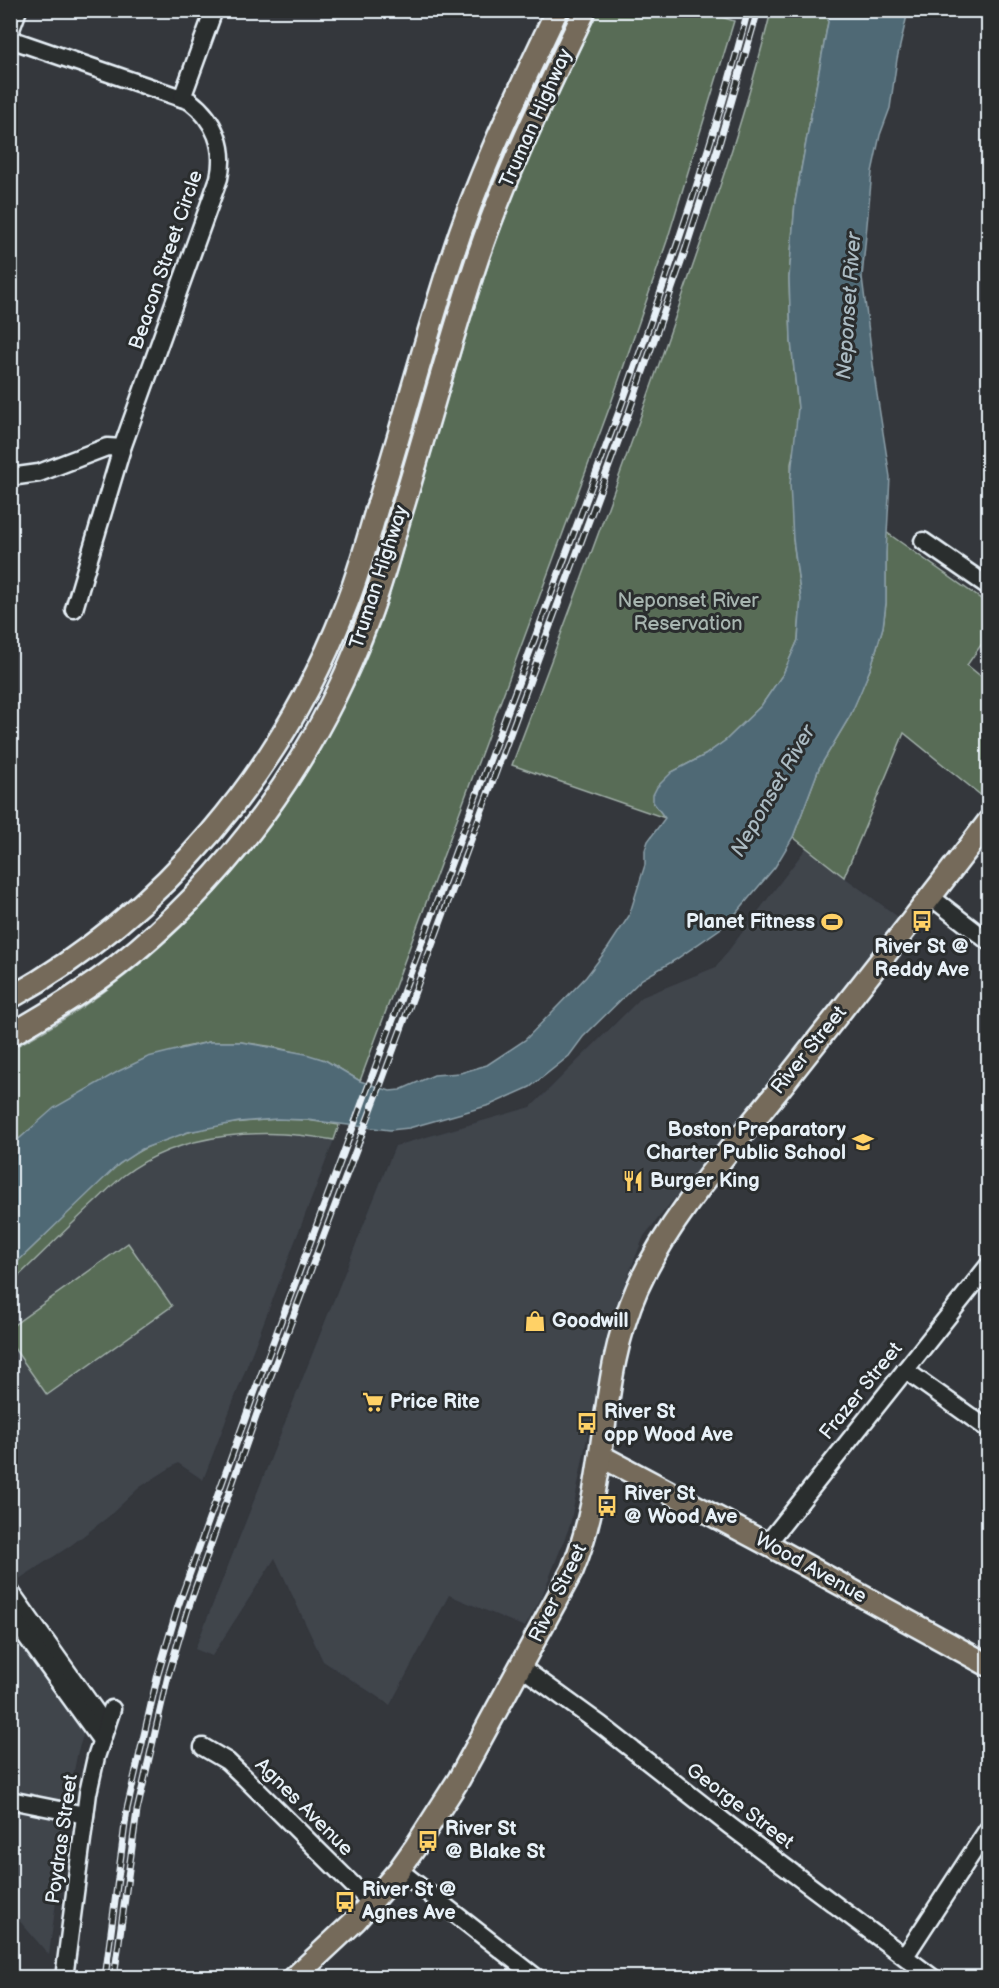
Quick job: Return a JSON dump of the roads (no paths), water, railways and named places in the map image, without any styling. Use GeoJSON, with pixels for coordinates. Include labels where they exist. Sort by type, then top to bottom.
{"type":"FeatureCollection","features":[{"type":"Feature","properties":{"kind":"main road","name":"Truman Highway"},"geometry":{"type":"LineString","coordinates":[[10,998],[59,969],[109,933],[134,912],[201,845],[222,822],[258,772],[307,692],[345,609],[399,436],[439,296],[463,225],[497,140],[557,10]]}},
{"type":"Feature","properties":{"kind":"main road","name":"Truman Highway"},"geometry":{"type":"LineString","coordinates":[[10,1035],[90,986],[160,930],[226,862],[277,795],[329,709],[362,636],[376,598],[463,303],[492,217],[528,130],[585,10]]}},
{"type":"Feature","properties":{"kind":"main road"},"geometry":{"type":"LineString","coordinates":[[399,436],[422,443]]}},
{"type":"Feature","properties":{"kind":"main road","name":"River Street"},"geometry":{"type":"LineString","coordinates":[[294,1977],[340,1936],[399,1870],[459,1779],[572,1571],[581,1549],[594,1499],[616,1352],[629,1310],[656,1253],[692,1198],[988,822]]}},
{"type":"Feature","properties":{"kind":"main road","name":"Wood Avenue"},"geometry":{"type":"LineString","coordinates":[[601,1456],[988,1665]]}},
{"type":"Feature","properties":{"kind":"street"},"geometry":{"type":"LineString","coordinates":[[10,32],[18,10]]}},
{"type":"Feature","properties":{"kind":"street"},"geometry":{"type":"LineString","coordinates":[[182,98],[214,10]]}},
{"type":"Feature","properties":{"kind":"street","name":"Beacon Street Circle"},"geometry":{"type":"LineString","coordinates":[[10,39],[182,98],[197,107],[212,126],[221,148],[221,169],[122,448],[74,609]]}},
{"type":"Feature","properties":{"kind":"street"},"geometry":{"type":"LineString","coordinates":[[10,477],[39,473],[107,447],[122,448]]}},
{"type":"Feature","properties":{"kind":"street"},"geometry":{"type":"LineString","coordinates":[[923,541],[988,586]]}},
{"type":"Feature","properties":{"kind":"street"},"geometry":{"type":"LineString","coordinates":[[931,897],[988,941]]}},
{"type":"Feature","properties":{"kind":"street","name":"Frazer Street"},"geometry":{"type":"LineString","coordinates":[[767,1544],[988,1266]]}},
{"type":"Feature","properties":{"kind":"street"},"geometry":{"type":"LineString","coordinates":[[905,1370],[988,1429]]}},
{"type":"Feature","properties":{"kind":"street"},"geometry":{"type":"LineString","coordinates":[[10,1591],[104,1733]]}},
{"type":"Feature","properties":{"kind":"street"},"geometry":{"type":"LineString","coordinates":[[10,1614],[104,1733]]}},
{"type":"Feature","properties":{"kind":"street","name":"George Street"},"geometry":{"type":"LineString","coordinates":[[521,1667],[933,1977]]}},
{"type":"Feature","properties":{"kind":"street","name":"Poydras Street"},"geometry":{"type":"LineString","coordinates":[[64,1977],[84,1815],[92,1773],[111,1709]]}},
{"type":"Feature","properties":{"kind":"street","name":"Agnes Avenue"},"geometry":{"type":"LineString","coordinates":[[202,1747],[227,1761],[371,1903]]}},
{"type":"Feature","properties":{"kind":"street"},"geometry":{"type":"LineString","coordinates":[[10,1800],[84,1815]]}},
{"type":"Feature","properties":{"kind":"street"},"geometry":{"type":"LineString","coordinates":[[905,1956],[988,1829]]}},
{"type":"Feature","properties":{"kind":"street"},"geometry":{"type":"LineString","coordinates":[[399,1870],[537,1977]]}},
{"type":"Feature","properties":{"kind":"water","name":"Neponset River"},"geometry":{"type":"Polygon","coordinates":[[[830,11],[908,11],[897,59],[890,108],[880,135],[872,172],[862,277],[890,477],[886,603],[883,627],[861,691],[850,716],[819,768],[793,837],[775,867],[727,924],[675,960],[642,979],[583,1037],[569,1056],[530,1087],[490,1105],[409,1128],[390,1130],[307,1120],[277,1119],[239,1122],[188,1132],[142,1149],[119,1164],[11,1268],[11,1146],[54,1108],[148,1057],[209,1042],[241,1042],[306,1054],[325,1060],[360,1081],[390,1091],[400,1090],[434,1075],[460,1073],[487,1065],[525,1040],[586,977],[629,916],[645,865],[645,850],[648,841],[665,818],[653,802],[653,795],[657,787],[672,772],[705,755],[726,740],[761,706],[783,674],[798,640],[801,599],[793,539],[790,484],[798,408],[791,341],[789,278],[795,202],[830,11]]]}},
{"type":"Feature","properties":{"kind":"railway"},"geometry":{"type":"LineString","coordinates":[[105,1978],[127,1809],[158,1674],[178,1606],[255,1391],[620,409],[704,161],[748,10]]}},
{"type":"Feature","properties":{"kind":"railway"},"geometry":{"type":"LineString","coordinates":[[114,1978],[137,1811],[168,1676],[188,1609],[264,1394],[629,412],[686,248],[758,10]]}},
{"type":"Feature","properties":{"kind":"place","name":"River St @ Reddy Ave"},"geometry":{"type":"Point","coordinates":[922,921]}},
{"type":"Feature","properties":{"kind":"place","name":"Planet Fitness"},"geometry":{"type":"Point","coordinates":[832,922]}},
{"type":"Feature","properties":{"kind":"place","name":"Boston Preparatory Charter Public School"},"geometry":{"type":"Point","coordinates":[863,1142]}},
{"type":"Feature","properties":{"kind":"place","name":"Burger King"},"geometry":{"type":"Point","coordinates":[633,1181]}},
{"type":"Feature","properties":{"kind":"place","name":"Goodwill"},"geometry":{"type":"Point","coordinates":[535,1321]}},
{"type":"Feature","properties":{"kind":"place","name":"Price Rite"},"geometry":{"type":"Point","coordinates":[373,1402]}},
{"type":"Feature","properties":{"kind":"place","name":"River St opp Wood Ave"},"geometry":{"type":"Point","coordinates":[587,1423]}},
{"type":"Feature","properties":{"kind":"place","name":"River St @ Wood Ave"},"geometry":{"type":"Point","coordinates":[607,1506]}},
{"type":"Feature","properties":{"kind":"place","name":"River St @ Blake St"},"geometry":{"type":"Point","coordinates":[428,1841]}},
{"type":"Feature","properties":{"kind":"place","name":"River St @ Agnes Ave"},"geometry":{"type":"Point","coordinates":[345,1902]}},
{"type":"Feature","properties":{"kind":"park label","name":"Neponset River Reservation"},"geometry":{"type":"Point","coordinates":[688,612]}}]}
